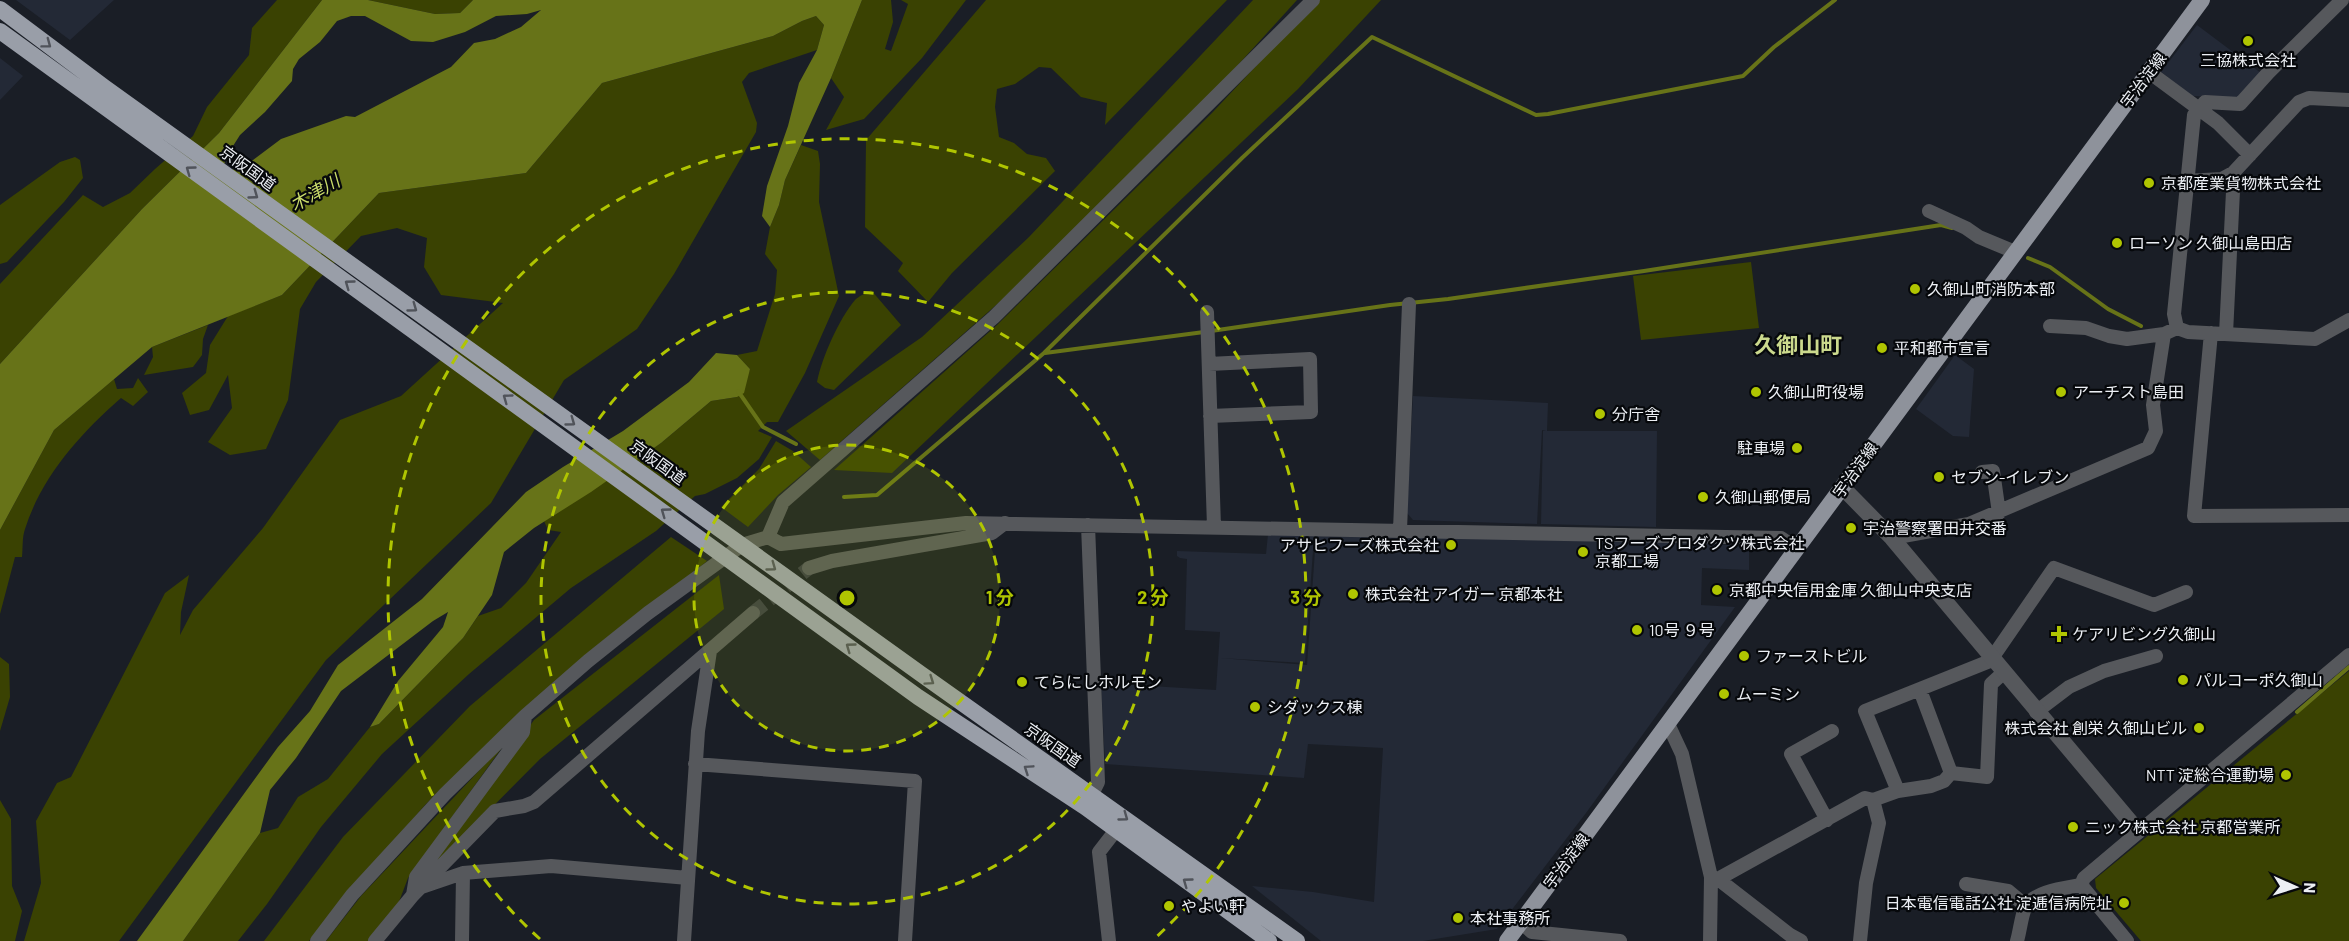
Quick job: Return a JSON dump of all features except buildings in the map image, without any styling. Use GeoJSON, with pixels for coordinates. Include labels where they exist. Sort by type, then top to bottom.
{"type":"FeatureCollection","features":[{"type":"Feature","properties":{"kind":"highway","name":"京阪国道"},"geometry":{"type":"LineString","coordinates":[[0,9],[104,87],[1297,941]]}},
{"type":"Feature","properties":{"kind":"highway","name":"京阪国道"},"geometry":{"type":"LineString","coordinates":[[0,31],[91,99],[727,556],[918,697],[1085,807],[1269,941]]}},
{"type":"Feature","properties":{"kind":"main road","name":"宇治淀線"},"geometry":{"type":"LineString","coordinates":[[1507,941],[1528,932],[1668,724],[2202,0]]}},
{"type":"Feature","properties":{"kind":"street"},"geometry":{"type":"LineString","coordinates":[[768,537],[783,502],[994,317],[1313,0]]}},
{"type":"Feature","properties":{"kind":"street"},"geometry":{"type":"LineString","coordinates":[[2177,328],[2174,314],[2194,115],[2205,102],[2240,104],[2342,0]]}},
{"type":"Feature","properties":{"kind":"street"},"geometry":{"type":"LineString","coordinates":[[2149,72],[2218,123],[2250,155]]}},
{"type":"Feature","properties":{"kind":"street"},"geometry":{"type":"LineString","coordinates":[[2186,181],[2222,178],[2229,175],[2299,102],[2309,98],[2349,100]]}},
{"type":"Feature","properties":{"kind":"street"},"geometry":{"type":"LineString","coordinates":[[2229,175],[2233,191],[2219,333],[2194,516],[2349,515]]}},
{"type":"Feature","properties":{"kind":"street"},"geometry":{"type":"LineString","coordinates":[[1929,211],[1966,228],[1979,237],[2015,252]]}},
{"type":"Feature","properties":{"kind":"street"},"geometry":{"type":"LineString","coordinates":[[1400,530],[1408,304]]}},
{"type":"Feature","properties":{"kind":"street"},"geometry":{"type":"LineString","coordinates":[[1207,312],[1214,527]]}},
{"type":"Feature","properties":{"kind":"street"},"geometry":{"type":"LineString","coordinates":[[2050,326],[2086,328],[2127,339],[2164,334],[2177,328],[2188,332],[2315,339],[2349,320]]}},
{"type":"Feature","properties":{"kind":"street"},"geometry":{"type":"LineString","coordinates":[[1892,538],[1969,524],[2148,448],[2156,431],[2153,405],[2164,334]]}},
{"type":"Feature","properties":{"kind":"street"},"geometry":{"type":"LineString","coordinates":[[1209,364],[1310,359],[1311,412],[1210,416]]}},
{"type":"Feature","properties":{"kind":"street"},"geometry":{"type":"LineString","coordinates":[[1982,472],[1994,471],[1999,513]]}},
{"type":"Feature","properties":{"kind":"street"},"geometry":{"type":"LineString","coordinates":[[1843,488],[1892,538],[2138,831]]}},
{"type":"Feature","properties":{"kind":"street"},"geometry":{"type":"LineString","coordinates":[[809,568],[832,561],[992,533],[1005,523]]}},
{"type":"Feature","properties":{"kind":"street"},"geometry":{"type":"LineString","coordinates":[[316,941],[352,895],[437,802],[525,716],[648,613],[742,545],[768,537],[781,544],[944,524],[1005,523],[1781,538],[1796,548]]}},
{"type":"Feature","properties":{"kind":"street"},"geometry":{"type":"LineString","coordinates":[[1088,525],[1098,782],[1092,794]]}},
{"type":"Feature","properties":{"kind":"street"},"geometry":{"type":"LineString","coordinates":[[1898,791],[1864,711],[1992,659],[2054,568],[2154,605],[2186,592]]}},
{"type":"Feature","properties":{"kind":"street"},"geometry":{"type":"LineString","coordinates":[[375,941],[417,891],[495,811],[534,802],[753,613]]}},
{"type":"Feature","properties":{"kind":"street"},"geometry":{"type":"LineString","coordinates":[[684,941],[695,764],[710,651]]}},
{"type":"Feature","properties":{"kind":"street"},"geometry":{"type":"LineString","coordinates":[[2081,885],[2084,878],[2138,831],[2349,655]]}},
{"type":"Feature","properties":{"kind":"street"},"geometry":{"type":"LineString","coordinates":[[2036,712],[2069,687],[2104,670],[2156,657]]}},
{"type":"Feature","properties":{"kind":"street"},"geometry":{"type":"LineString","coordinates":[[1951,773],[1987,777],[1991,684],[2003,673]]}},
{"type":"Feature","properties":{"kind":"street"},"geometry":{"type":"LineString","coordinates":[[1920,690],[1951,773]]}},
{"type":"Feature","properties":{"kind":"street"},"geometry":{"type":"LineString","coordinates":[[417,891],[416,877],[523,732],[525,716]]}},
{"type":"Feature","properties":{"kind":"street"},"geometry":{"type":"LineString","coordinates":[[1668,724],[1682,754],[1714,878],[1710,941]]}},
{"type":"Feature","properties":{"kind":"street"},"geometry":{"type":"LineString","coordinates":[[1827,820],[1791,754],[1832,731]]}},
{"type":"Feature","properties":{"kind":"street"},"geometry":{"type":"LineString","coordinates":[[695,764],[915,781],[905,941]]}},
{"type":"Feature","properties":{"kind":"street"},"geometry":{"type":"LineString","coordinates":[[1714,878],[1865,798],[1873,800],[1898,791],[1931,786],[1944,781],[1951,773]]}},
{"type":"Feature","properties":{"kind":"street"},"geometry":{"type":"LineString","coordinates":[[1860,941],[1866,883],[1879,824],[1873,800]]}},
{"type":"Feature","properties":{"kind":"street"},"geometry":{"type":"LineString","coordinates":[[1109,941],[1099,852],[1116,830]]}},
{"type":"Feature","properties":{"kind":"street"},"geometry":{"type":"LineString","coordinates":[[417,891],[464,873],[551,866],[688,878]]}},
{"type":"Feature","properties":{"kind":"street"},"geometry":{"type":"LineString","coordinates":[[462,941],[464,873]]}},
{"type":"Feature","properties":{"kind":"street"},"geometry":{"type":"LineString","coordinates":[[1714,878],[1790,935],[1802,941]]}},
{"type":"Feature","properties":{"kind":"street"},"geometry":{"type":"LineString","coordinates":[[1966,884],[2008,891],[2026,906]]}},
{"type":"Feature","properties":{"kind":"street"},"geometry":{"type":"LineString","coordinates":[[2017,941],[2026,906],[2034,899],[2081,885]]}},
{"type":"Feature","properties":{"kind":"street"},"geometry":{"type":"LineString","coordinates":[[2081,885],[2127,941]]}},
{"type":"Feature","properties":{"kind":"street"},"geometry":{"type":"LineString","coordinates":[[1528,932],[1620,941]]}},
{"type":"Feature","properties":{"kind":"shaded area"},"geometry":{"type":"Polygon","coordinates":[[[16,0],[114,0],[70,40],[16,0]]]}},
{"type":"Feature","properties":{"kind":"shaded area"},"geometry":{"type":"Polygon","coordinates":[[[277,0],[322,0],[219,133],[142,209],[0,364],[0,284],[83,195],[103,207],[130,193],[193,136],[207,107],[249,55],[252,28],[277,0]]]}},
{"type":"Feature","properties":{"kind":"shaded area"},"geometry":{"type":"Polygon","coordinates":[[[368,0],[473,0],[460,13],[435,14],[368,0]]]}},
{"type":"Feature","properties":{"kind":"shaded area"},"geometry":{"type":"Polygon","coordinates":[[[862,0],[891,0],[893,22],[885,49],[891,51],[908,4],[901,0],[966,0],[922,58],[864,119],[826,130],[844,97],[831,78],[862,0]]]}},
{"type":"Feature","properties":{"kind":"shaded area"},"geometry":{"type":"Polygon","coordinates":[[[986,0],[1227,0],[1105,125],[1107,103],[1081,97],[1051,68],[1039,67],[1015,84],[997,89],[995,107],[999,137],[1014,143],[1027,154],[1046,158],[1055,171],[952,273],[928,302],[898,271],[903,263],[865,227],[866,140],[986,0]]]}},
{"type":"Feature","properties":{"kind":"shaded area"},"geometry":{"type":"Polygon","coordinates":[[[1253,0],[1297,0],[1195,112],[1071,239],[820,460],[786,431],[922,337],[1029,237],[1253,0]]]}},
{"type":"Feature","properties":{"kind":"shaded area"},"geometry":{"type":"Polygon","coordinates":[[[1318,0],[1381,0],[1298,89],[892,473],[834,470],[997,325],[1212,113],[1318,0]]]}},
{"type":"Feature","properties":{"kind":"shaded area"},"geometry":{"type":"Polygon","coordinates":[[[816,16],[824,25],[817,50],[749,73],[742,82],[757,123],[756,132],[674,274],[637,329],[564,380],[491,503],[326,660],[119,941],[24,941],[41,883],[36,821],[57,783],[71,777],[165,593],[189,575],[181,612],[180,635],[193,610],[263,528],[340,420],[401,396],[503,303],[441,295],[424,267],[427,238],[397,228],[361,236],[316,282],[300,309],[288,400],[266,449],[230,455],[208,442],[232,408],[228,375],[209,410],[190,415],[182,393],[206,373],[210,345],[228,316],[282,295],[379,193],[526,173],[602,83],[773,36],[816,16]]]}},
{"type":"Feature","properties":{"kind":"shaded area"},"geometry":{"type":"Polygon","coordinates":[[[2197,25],[2261,73],[2242,98],[2192,96],[2161,72],[2197,25]]]}},
{"type":"Feature","properties":{"kind":"shaded area"},"geometry":{"type":"Polygon","coordinates":[[[0,58],[23,76],[0,100],[0,58]]]}},
{"type":"Feature","properties":{"kind":"shaded area"},"geometry":{"type":"Polygon","coordinates":[[[801,145],[818,151],[819,202],[839,296],[805,373],[778,422],[767,422],[758,431],[772,437],[759,459],[737,478],[705,494],[695,496],[656,531],[571,588],[469,674],[382,754],[321,827],[238,941],[183,941],[260,833],[278,828],[298,797],[328,779],[370,727],[379,724],[463,638],[478,616],[501,608],[526,583],[561,532],[548,530],[544,521],[661,443],[711,401],[737,397],[750,369],[737,355],[757,351],[775,294],[777,270],[765,254],[770,227],[779,205],[785,180],[801,145]]]}},
{"type":"Feature","properties":{"kind":"shaded area"},"geometry":{"type":"Polygon","coordinates":[[[75,157],[80,160],[83,178],[64,202],[7,262],[0,264],[0,205],[60,162],[75,157]]]}},
{"type":"Feature","properties":{"kind":"shaded area"},"geometry":{"type":"Polygon","coordinates":[[[1751,262],[1759,328],[1641,340],[1633,276],[1751,262]]]}},
{"type":"Feature","properties":{"kind":"shaded area"},"geometry":{"type":"Polygon","coordinates":[[[871,290],[901,325],[834,390],[825,388],[817,382],[832,339],[855,300],[871,290]]]}},
{"type":"Feature","properties":{"kind":"shaded area"},"geometry":{"type":"Polygon","coordinates":[[[208,325],[203,339],[202,355],[193,367],[144,375],[153,357],[152,347],[208,325]]]}},
{"type":"Feature","properties":{"kind":"shaded area"},"geometry":{"type":"Polygon","coordinates":[[[1955,355],[1974,369],[1969,437],[1953,436],[1916,409],[1955,355]]]}},
{"type":"Feature","properties":{"kind":"shaded area"},"geometry":{"type":"Polygon","coordinates":[[[138,378],[148,392],[133,406],[121,398],[77,441],[41,491],[24,532],[22,557],[15,557],[0,614],[0,530],[54,430],[114,379],[117,389],[133,388],[138,378]]]}},
{"type":"Feature","properties":{"kind":"shaded area"},"geometry":{"type":"Polygon","coordinates":[[[1413,396],[1548,403],[1547,431],[1657,431],[1656,527],[1541,524],[1543,431],[1546,431],[1542,430],[1537,524],[1413,520],[1407,513],[1413,396]]]}},
{"type":"Feature","properties":{"kind":"shaded area"},"geometry":{"type":"Polygon","coordinates":[[[776,441],[793,451],[811,467],[778,495],[748,527],[721,507],[759,469],[776,441]]]}},
{"type":"Feature","properties":{"kind":"shaded area"},"geometry":{"type":"Polygon","coordinates":[[[1268,534],[1314,536],[1305,663],[1220,658],[1307,665],[1316,536],[1651,541],[1749,546],[1749,570],[1702,568],[1701,605],[1735,607],[1586,813],[1497,929],[1423,941],[1321,941],[1252,886],[1313,892],[1374,902],[1383,748],[1308,744],[1304,778],[1105,764],[1101,683],[1216,690],[1220,632],[1185,630],[1187,559],[1177,556],[1177,551],[1266,554],[1268,534]]]}},
{"type":"Feature","properties":{"kind":"shaded area"},"geometry":{"type":"Polygon","coordinates":[[[671,537],[707,561],[519,713],[425,805],[309,941],[264,941],[343,837],[470,706],[671,537]]]}},
{"type":"Feature","properties":{"kind":"shaded area"},"geometry":{"type":"Polygon","coordinates":[[[719,575],[724,609],[540,759],[424,876],[534,720],[719,575]]]}},
{"type":"Feature","properties":{"kind":"shaded area"},"geometry":{"type":"Polygon","coordinates":[[[0,657],[9,664],[10,697],[0,731],[0,657]]]}},
{"type":"Feature","properties":{"kind":"shaded area","name":"NTT 淀総合運動場"},"geometry":{"type":"Polygon","coordinates":[[[2349,671],[2349,941],[2141,941],[2096,888],[2095,879],[2349,671]]]}},
{"type":"Feature","properties":{"kind":"shaded area"},"geometry":{"type":"Polygon","coordinates":[[[506,742],[408,878],[397,907],[371,941],[326,941],[361,896],[506,742]]]}},
{"type":"Feature","properties":{"kind":"shaded area"},"geometry":{"type":"Polygon","coordinates":[[[0,800],[11,819],[12,886],[22,911],[15,941],[0,941],[0,800]]]}},
{"type":"Feature","properties":{"kind":"water","name":"木津川"},"geometry":{"type":"Polygon","coordinates":[[[322,0],[368,0],[435,14],[460,13],[473,0],[862,0],[831,78],[785,180],[779,205],[770,227],[762,216],[767,186],[788,126],[799,83],[817,50],[824,25],[816,16],[773,36],[602,83],[526,173],[379,193],[282,295],[152,347],[54,430],[0,530],[0,364],[142,209],[219,133],[322,0]],[[541,10],[527,14],[496,16],[465,32],[433,42],[411,41],[365,16],[351,16],[337,21],[320,42],[299,59],[293,69],[292,81],[265,112],[240,135],[226,157],[222,173],[245,166],[281,139],[346,116],[355,117],[451,67],[474,43],[495,39],[521,27],[541,10]]]}},
{"type":"Feature","properties":{"kind":"water"},"geometry":{"type":"Polygon","coordinates":[[[716,353],[737,355],[750,369],[744,393],[737,397],[711,401],[661,443],[534,528],[504,552],[492,595],[463,638],[379,724],[370,727],[398,681],[443,627],[448,612],[341,691],[296,758],[270,790],[260,833],[183,941],[137,941],[278,747],[310,711],[338,665],[422,599],[526,492],[623,431],[689,382],[716,353]]]}},
{"type":"Feature","properties":{"kind":"waterway"},"geometry":{"type":"LineString","coordinates":[[844,497],[877,495],[1044,353],[1242,158],[1372,37],[1536,115],[1743,76],[1774,47],[1835,0]]}},
{"type":"Feature","properties":{"kind":"waterway"},"geometry":{"type":"LineString","coordinates":[[1211,331],[1644,271],[1941,225],[1952,228]]}},
{"type":"Feature","properties":{"kind":"waterway"},"geometry":{"type":"LineString","coordinates":[[2028,258],[2050,267],[2108,309],[2141,326]]}},
{"type":"Feature","properties":{"kind":"waterway"},"geometry":{"type":"LineString","coordinates":[[1045,353],[1204,332]]}},
{"type":"Feature","properties":{"kind":"waterway"},"geometry":{"type":"LineString","coordinates":[[738,391],[763,427],[796,444]]}},
{"type":"Feature","properties":{"kind":"waterway"},"geometry":{"type":"LineString","coordinates":[[2297,712],[2349,667]]}},
{"type":"Feature","properties":{"kind":"tunnel"},"geometry":{"type":"LineString","coordinates":[[753,613],[809,568]]}},
{"type":"Feature","properties":{"kind":"place","name":"三協株式会社"},"geometry":{"type":"Point","coordinates":[2248,41]}},
{"type":"Feature","properties":{"kind":"place","name":"京都産業貨物株式会社"},"geometry":{"type":"Point","coordinates":[2149,183]}},
{"type":"Feature","properties":{"kind":"place","name":"ローソン 久御山島田店"},"geometry":{"type":"Point","coordinates":[2117,243]}},
{"type":"Feature","properties":{"kind":"place","name":"久御山町消防本部"},"geometry":{"type":"Point","coordinates":[1915,289]}},
{"type":"Feature","properties":{"kind":"place","name":"平和都市宣言"},"geometry":{"type":"Point","coordinates":[1882,348]}},
{"type":"Feature","properties":{"kind":"place","name":"久御山町役場"},"geometry":{"type":"Point","coordinates":[1756,392]}},
{"type":"Feature","properties":{"kind":"place","name":"アーチスト島田"},"geometry":{"type":"Point","coordinates":[2061,392]}},
{"type":"Feature","properties":{"kind":"place","name":"分庁舎"},"geometry":{"type":"Point","coordinates":[1600,414]}},
{"type":"Feature","properties":{"kind":"place","name":"駐車場"},"geometry":{"type":"Point","coordinates":[1797,448]}},
{"type":"Feature","properties":{"kind":"place","name":"セブン-イレブン"},"geometry":{"type":"Point","coordinates":[1939,477]}},
{"type":"Feature","properties":{"kind":"place","name":"久御山郵便局"},"geometry":{"type":"Point","coordinates":[1703,497]}},
{"type":"Feature","properties":{"kind":"place","name":"宇治警察署田井交番"},"geometry":{"type":"Point","coordinates":[1851,528]}},
{"type":"Feature","properties":{"kind":"place","name":"アサヒフーズ株式会社"},"geometry":{"type":"Point","coordinates":[1451,545]}},
{"type":"Feature","properties":{"kind":"place","name":"TSフーズプロダクツ株式会社 京都工場"},"geometry":{"type":"Point","coordinates":[1583,552]}},
{"type":"Feature","properties":{"kind":"place","name":"京都中央信用金庫 久御山中央支店"},"geometry":{"type":"Point","coordinates":[1717,590]}},
{"type":"Feature","properties":{"kind":"place","name":"株式会社 アイガー 京都本社"},"geometry":{"type":"Point","coordinates":[1353,594]}},
{"type":"Feature","properties":{"kind":"place","name":"10号 ９号"},"geometry":{"type":"Point","coordinates":[1637,630]}},
{"type":"Feature","properties":{"kind":"place","name":"ケアリビング久御山"},"geometry":{"type":"Point","coordinates":[2059,634]}},
{"type":"Feature","properties":{"kind":"place","name":"ファーストビル"},"geometry":{"type":"Point","coordinates":[1744,656]}},
{"type":"Feature","properties":{"kind":"place","name":"パルコーポ久御山"},"geometry":{"type":"Point","coordinates":[2183,680]}},
{"type":"Feature","properties":{"kind":"place","name":"てらにしホルモン"},"geometry":{"type":"Point","coordinates":[1022,682]}},
{"type":"Feature","properties":{"kind":"place","name":"ムーミン"},"geometry":{"type":"Point","coordinates":[1724,694]}},
{"type":"Feature","properties":{"kind":"place","name":"シダックス棟"},"geometry":{"type":"Point","coordinates":[1255,707]}},
{"type":"Feature","properties":{"kind":"place","name":"株式会社 創栄 久御山ビル"},"geometry":{"type":"Point","coordinates":[2199,728]}},
{"type":"Feature","properties":{"kind":"place","name":"NTT 淀総合運動場"},"geometry":{"type":"Point","coordinates":[2286,775]}},
{"type":"Feature","properties":{"kind":"place","name":"ニック株式会社 京都営業所"},"geometry":{"type":"Point","coordinates":[2073,827]}},
{"type":"Feature","properties":{"kind":"place","name":"日本電信電話公社 淀逓信病院址"},"geometry":{"type":"Point","coordinates":[2124,903]}},
{"type":"Feature","properties":{"kind":"place","name":"やよい軒"},"geometry":{"type":"Point","coordinates":[1169,906]}},
{"type":"Feature","properties":{"kind":"place","name":"本社事務所"},"geometry":{"type":"Point","coordinates":[1458,918]}},
{"type":"Feature","properties":{"kind":"district","name":"久御山町"},"geometry":{"type":"Point","coordinates":[1798,345]}}]}
